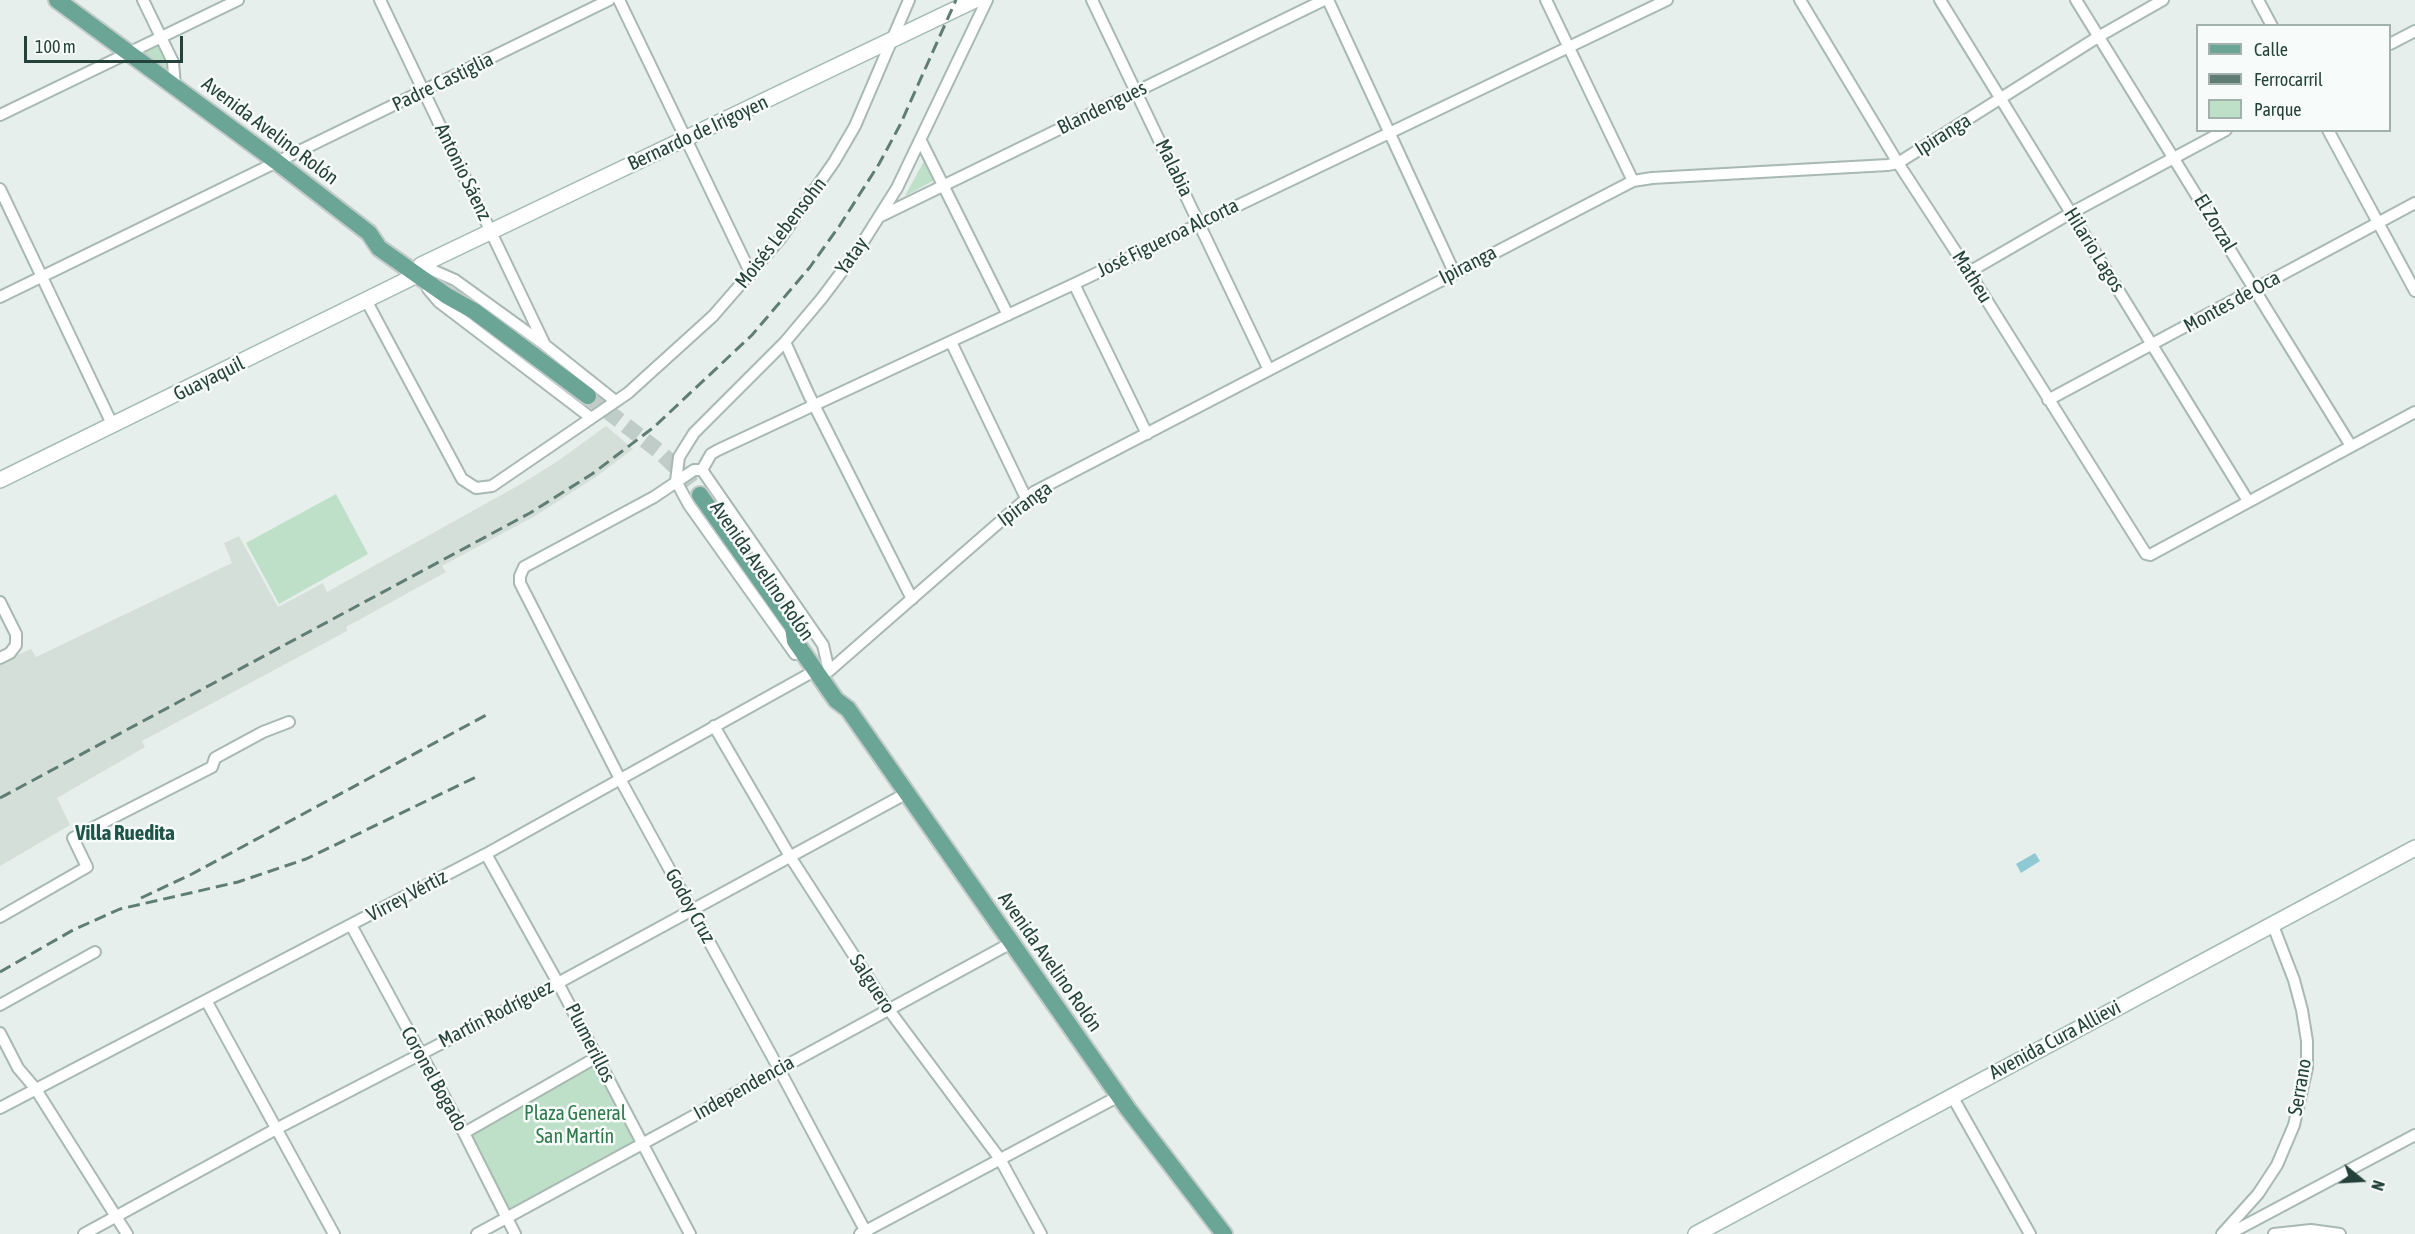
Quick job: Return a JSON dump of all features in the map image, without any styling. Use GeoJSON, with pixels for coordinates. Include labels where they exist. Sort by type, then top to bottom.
{"type":"FeatureCollection","features":[{"type":"Feature","properties":{"kind":"main road","name":"Avenida Avelino Rolón"},"geometry":{"type":"LineString","coordinates":[[57,0],[277,162],[369,233],[385,239],[419,270],[453,287],[474,311],[588,396]]}},
{"type":"Feature","properties":{"kind":"main road","name":"Avenida Avelino Rolón"},"geometry":{"type":"LineString","coordinates":[[700,495],[793,627],[795,641],[836,700],[848,709],[1119,1096],[1224,1234]]}},
{"type":"Feature","properties":{"kind":"street"},"geometry":{"type":"LineString","coordinates":[[143,0],[173,62],[175,86]]}},
{"type":"Feature","properties":{"kind":"street"},"geometry":{"type":"LineString","coordinates":[[0,115],[238,0]]}},
{"type":"Feature","properties":{"kind":"street","name":"Antonio Sáenz"},"geometry":{"type":"LineString","coordinates":[[380,0],[545,345]]}},
{"type":"Feature","properties":{"kind":"street","name":"Padre Castiglia"},"geometry":{"type":"LineString","coordinates":[[0,297],[609,0]]}},
{"type":"Feature","properties":{"kind":"street"},"geometry":{"type":"LineString","coordinates":[[619,0],[751,274]]}},
{"type":"Feature","properties":{"kind":"street","name":"Moisés Lebensohn"},"geometry":{"type":"LineString","coordinates":[[366,300],[462,479],[468,485],[483,489],[492,486],[614,400],[628,393],[713,316],[751,274],[780,239],[834,162],[855,126],[909,0]]}},
{"type":"Feature","properties":{"kind":"street","name":"Bernardo de Irigoyen"},"geometry":{"type":"LineString","coordinates":[[419,270],[491,231],[975,0]]}},
{"type":"Feature","properties":{"kind":"street","name":"Yatay"},"geometry":{"type":"LineString","coordinates":[[676,481],[679,457],[688,441],[785,342],[827,291],[879,217],[921,141],[987,0]]}},
{"type":"Feature","properties":{"kind":"street","name":"Malabia"},"geometry":{"type":"LineString","coordinates":[[1092,0],[1269,370]]}},
{"type":"Feature","properties":{"kind":"street"},"geometry":{"type":"LineString","coordinates":[[1326,0],[1454,272]]}},
{"type":"Feature","properties":{"kind":"street","name":"Blandengues"},"geometry":{"type":"LineString","coordinates":[[879,217],[1326,0]]}},
{"type":"Feature","properties":{"kind":"street"},"geometry":{"type":"LineString","coordinates":[[1546,0],[1633,181]]}},
{"type":"Feature","properties":{"kind":"street","name":"José Figueroa Alcorta"},"geometry":{"type":"LineString","coordinates":[[520,576],[524,567],[654,497],[694,470],[702,470],[711,454],[1074,284],[1667,0]]}},
{"type":"Feature","properties":{"kind":"street","name":"Matheu"},"geometry":{"type":"LineString","coordinates":[[1800,0],[1898,163],[2146,554],[2150,555],[2248,501]]}},
{"type":"Feature","properties":{"kind":"street","name":"Hilario Lagos"},"geometry":{"type":"LineString","coordinates":[[1940,0],[2248,501]]}},
{"type":"Feature","properties":{"kind":"street","name":"El Zorzal"},"geometry":{"type":"LineString","coordinates":[[2076,0],[2351,446]]}},
{"type":"Feature","properties":{"kind":"street","name":"Ipiranga"},"geometry":{"type":"LineString","coordinates":[[819,674],[912,598],[1026,498],[1454,272],[1633,181],[1898,163],[2098,37],[2163,0]]}},
{"type":"Feature","properties":{"kind":"street"},"geometry":{"type":"LineString","coordinates":[[2258,0],[2271,24]]}},
{"type":"Feature","properties":{"kind":"street"},"geometry":{"type":"LineString","coordinates":[[2391,43],[2415,31]]}},
{"type":"Feature","properties":{"kind":"street"},"geometry":{"type":"LineString","coordinates":[[1969,272],[2071,213],[2222,132]]}},
{"type":"Feature","properties":{"kind":"street"},"geometry":{"type":"LineString","coordinates":[[2329,132],[2415,291]]}},
{"type":"Feature","properties":{"kind":"street"},"geometry":{"type":"LineString","coordinates":[[921,141],[1008,315]]}},
{"type":"Feature","properties":{"kind":"street"},"geometry":{"type":"LineString","coordinates":[[0,189],[113,426]]}},
{"type":"Feature","properties":{"kind":"street","name":"Montes de Oca"},"geometry":{"type":"LineString","coordinates":[[2048,400],[2415,203]]}},
{"type":"Feature","properties":{"kind":"street","name":"Guayaquil"},"geometry":{"type":"LineString","coordinates":[[0,480],[366,300],[419,270]]}},
{"type":"Feature","properties":{"kind":"street","name":"Avenida Avelino Rolón"},"geometry":{"type":"LineString","coordinates":[[419,270],[455,280],[545,345],[614,400]]}},
{"type":"Feature","properties":{"kind":"street","name":"Avenida Avelino Rolón"},"geometry":{"type":"LineString","coordinates":[[419,270],[439,302],[590,417]]}},
{"type":"Feature","properties":{"kind":"street"},"geometry":{"type":"LineString","coordinates":[[1074,284],[1147,434]]}},
{"type":"Feature","properties":{"kind":"street"},"geometry":{"type":"LineString","coordinates":[[785,342],[912,598]]}},
{"type":"Feature","properties":{"kind":"street"},"geometry":{"type":"LineString","coordinates":[[951,342],[1026,498]]}},
{"type":"Feature","properties":{"kind":"street"},"geometry":{"type":"LineString","coordinates":[[2248,501],[2415,412]]}},
{"type":"Feature","properties":{"kind":"street","name":"Avenida Avelino Rolón"},"geometry":{"type":"LineString","coordinates":[[702,470],[823,645],[819,674]]}},
{"type":"Feature","properties":{"kind":"street","name":"Avenida Avelino Rolón"},"geometry":{"type":"LineString","coordinates":[[676,481],[689,505],[819,674]]}},
{"type":"Feature","properties":{"kind":"street","name":"Godoy Cruz"},"geometry":{"type":"LineString","coordinates":[[520,576],[520,583],[620,779],[779,1069],[864,1233]]}},
{"type":"Feature","properties":{"kind":"street"},"geometry":{"type":"LineString","coordinates":[[0,602],[16,634],[16,645],[10,653],[0,658]]}},
{"type":"Feature","properties":{"kind":"street","name":"Virrey Vértiz"},"geometry":{"type":"LineString","coordinates":[[0,1108],[35,1088],[207,1002],[486,854],[714,726],[819,674]]}},
{"type":"Feature","properties":{"kind":"street"},"geometry":{"type":"LineString","coordinates":[[0,917],[87,867],[73,838],[212,767],[215,758],[263,732],[289,722]]}},
{"type":"Feature","properties":{"kind":"street","name":"Salguero"},"geometry":{"type":"LineString","coordinates":[[714,726],[790,858],[889,1010],[1000,1159],[1041,1234]]}},
{"type":"Feature","properties":{"kind":"street","name":"Martín Rodríguez"},"geometry":{"type":"LineString","coordinates":[[84,1234],[419,1053],[558,983],[907,793]]}},
{"type":"Feature","properties":{"kind":"street","name":"Avenida Cura Allievi"},"geometry":{"type":"LineString","coordinates":[[1696,1234],[2415,848]]}},
{"type":"Feature","properties":{"kind":"street","name":"Plumerillos"},"geometry":{"type":"LineString","coordinates":[[486,854],[558,983],[690,1234]]}},
{"type":"Feature","properties":{"kind":"street","name":"Serrano"},"geometry":{"type":"LineString","coordinates":[[2222,1234],[2258,1194],[2277,1165],[2294,1125],[2303,1094],[2307,1068],[2307,1041],[2302,1010],[2294,980],[2272,923]]}},
{"type":"Feature","properties":{"kind":"street","name":"Coronel Bogado"},"geometry":{"type":"LineString","coordinates":[[351,925],[464,1133],[515,1234]]}},
{"type":"Feature","properties":{"kind":"street","name":"Independencia"},"geometry":{"type":"LineString","coordinates":[[477,1234],[1011,943]]}},
{"type":"Feature","properties":{"kind":"street"},"geometry":{"type":"LineString","coordinates":[[0,1005],[95,952]]}},
{"type":"Feature","properties":{"kind":"street"},"geometry":{"type":"LineString","coordinates":[[207,1002],[334,1234]]}},
{"type":"Feature","properties":{"kind":"street"},"geometry":{"type":"LineString","coordinates":[[0,1033],[18,1068],[35,1088],[127,1234]]}},
{"type":"Feature","properties":{"kind":"street"},"geometry":{"type":"LineString","coordinates":[[464,1133],[597,1057]]}},
{"type":"Feature","properties":{"kind":"street"},"geometry":{"type":"LineString","coordinates":[[864,1233],[1119,1096]]}},
{"type":"Feature","properties":{"kind":"street"},"geometry":{"type":"LineString","coordinates":[[1952,1096],[2030,1234]]}},
{"type":"Feature","properties":{"kind":"street"},"geometry":{"type":"LineString","coordinates":[[2229,1234],[2415,1135]]}},
{"type":"Feature","properties":{"kind":"street"},"geometry":{"type":"LineString","coordinates":[[2274,1234],[2311,1230],[2340,1234]]}},
{"type":"Feature","properties":{"kind":"shaded area"},"geometry":{"type":"Polygon","coordinates":[[[606,426],[633,449],[597,476],[535,516],[442,566],[446,572],[346,627],[347,631],[142,741],[145,747],[57,798],[70,825],[0,866],[0,663],[31,649],[36,657],[232,563],[224,543],[239,536],[278,607],[323,583],[327,592],[521,484],[558,461],[606,426]]]}},
{"type":"Feature","properties":{"kind":"green space"},"geometry":{"type":"Polygon","coordinates":[[[161,38],[175,86],[129,52],[161,38]]]}},
{"type":"Feature","properties":{"kind":"green space"},"geometry":{"type":"Polygon","coordinates":[[[924,161],[933,181],[905,196],[924,161]]]}},
{"type":"Feature","properties":{"kind":"green space"},"geometry":{"type":"Polygon","coordinates":[[[336,494],[368,554],[279,604],[246,543],[336,494]]]}},
{"type":"Feature","properties":{"kind":"green space","name":"Plaza General San Martín"},"geometry":{"type":"Polygon","coordinates":[[[597,1064],[636,1141],[513,1209],[505,1205],[472,1135],[597,1064]]]}},
{"type":"Feature","properties":{"kind":"water"},"geometry":{"type":"Polygon","coordinates":[[[2035,853],[2040,861],[2021,873],[2016,864],[2035,853]]]}},
{"type":"Feature","properties":{"kind":"tunnel"},"geometry":{"type":"LineString","coordinates":[[588,396],[660,452],[687,478],[700,495]]}},
{"type":"Feature","properties":{"kind":"railway"},"geometry":{"type":"LineString","coordinates":[[0,798],[530,513],[592,474],[654,427],[752,335],[810,267],[840,225],[879,164],[900,125],[956,0]]}},
{"type":"Feature","properties":{"kind":"railway"},"geometry":{"type":"LineString","coordinates":[[141,898],[192,874],[490,713]]}},
{"type":"Feature","properties":{"kind":"railway"},"geometry":{"type":"LineString","coordinates":[[0,972],[73,930],[120,909],[238,882],[306,859],[476,777]]}},
{"type":"Feature","properties":{"kind":"district","name":"Villa Ruedita"},"geometry":{"type":"Point","coordinates":[125,833]}}]}
